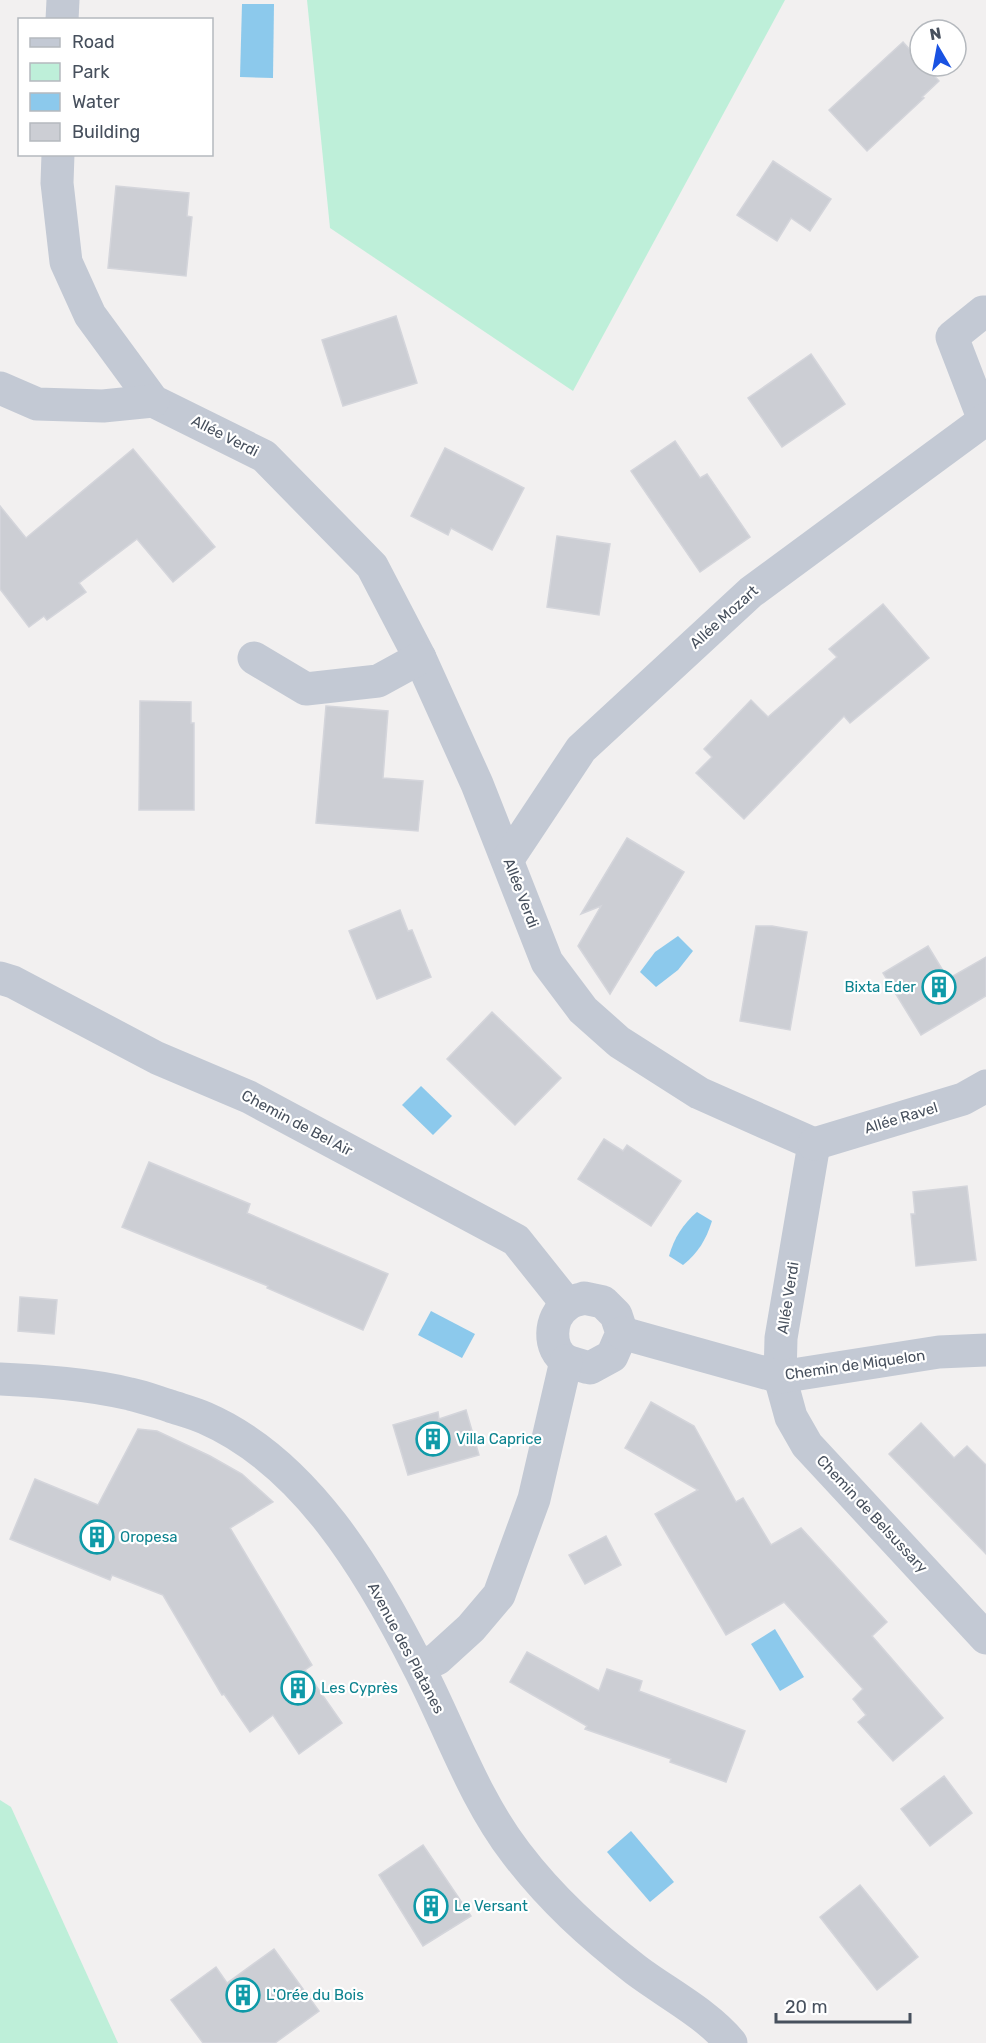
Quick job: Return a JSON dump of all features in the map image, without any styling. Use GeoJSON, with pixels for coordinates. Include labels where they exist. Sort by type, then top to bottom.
{"type":"FeatureCollection","features":[{"type":"Feature","properties":{"kind":"street"},"geometry":{"type":"LineString","coordinates":[[62,18],[63,0]]}},
{"type":"Feature","properties":{"kind":"street","name":"Allée Verdi"},"geometry":{"type":"LineString","coordinates":[[58,156],[57,183],[66,262],[90,315],[153,401],[264,456],[372,566],[420,658],[508,859],[548,962],[583,1010],[619,1042],[699,1093],[814,1144],[781,1338],[780,1377]]}},
{"type":"Feature","properties":{"kind":"street","name":"Allée Mozart"},"geometry":{"type":"LineString","coordinates":[[508,859],[581,749],[734,607],[751,592],[985,419],[952,337],[986,312]]}},
{"type":"Feature","properties":{"kind":"street"},"geometry":{"type":"LineString","coordinates":[[0,388],[37,404],[103,406],[153,401]]}},
{"type":"Feature","properties":{"kind":"street"},"geometry":{"type":"LineString","coordinates":[[254,658],[306,689],[378,681],[420,658]]}},
{"type":"Feature","properties":{"kind":"street","name":"Chemin de Bel Air"},"geometry":{"type":"LineString","coordinates":[[0,978],[13,982],[157,1058],[249,1097],[516,1240],[567,1304]]}},
{"type":"Feature","properties":{"kind":"street","name":"Allée Ravel"},"geometry":{"type":"LineString","coordinates":[[814,1144],[963,1099],[986,1086]]}},
{"type":"Feature","properties":{"kind":"street"},"geometry":{"type":"LineString","coordinates":[[584,1298],[603,1302],[616,1315],[622,1333],[612,1356],[590,1368],[566,1361],[556,1348],[552,1332],[556,1317],[567,1304],[584,1298]]}},
{"type":"Feature","properties":{"kind":"street","name":"Chemin de Miquelon"},"geometry":{"type":"LineString","coordinates":[[622,1333],[780,1377],[939,1352],[986,1350]]}},
{"type":"Feature","properties":{"kind":"street"},"geometry":{"type":"LineString","coordinates":[[419,1667],[438,1659],[471,1628],[499,1595],[534,1499],[566,1361]]}},
{"type":"Feature","properties":{"kind":"street","name":"Chemin de Belsussary"},"geometry":{"type":"LineString","coordinates":[[780,1377],[791,1417],[807,1445],[986,1638]]}},
{"type":"Feature","properties":{"kind":"street","name":"Avenue des Platanes"},"geometry":{"type":"LineString","coordinates":[[0,1379],[63,1383],[130,1394],[205,1418],[261,1450],[321,1509],[353,1552],[419,1667],[474,1786],[505,1838],[539,1883],[577,1922],[636,1970],[720,2029],[731,2043]]}},
{"type":"Feature","properties":{"kind":"green space"},"geometry":{"type":"Polygon","coordinates":[[[307,0],[785,0],[573,391],[330,228],[307,0]]]}},
{"type":"Feature","properties":{"kind":"green space"},"geometry":{"type":"Polygon","coordinates":[[[0,1800],[11,1807],[118,2043],[0,2043],[0,1800]]]}},
{"type":"Feature","properties":{"kind":"water"},"geometry":{"type":"Polygon","coordinates":[[[242,4],[274,4],[273,78],[240,77],[242,4]]]}},
{"type":"Feature","properties":{"kind":"water"},"geometry":{"type":"Polygon","coordinates":[[[678,936],[693,951],[678,970],[656,987],[640,972],[655,952],[678,936]]]}},
{"type":"Feature","properties":{"kind":"water"},"geometry":{"type":"Polygon","coordinates":[[[421,1086],[452,1116],[433,1135],[402,1105],[421,1086]]]}},
{"type":"Feature","properties":{"kind":"water"},"geometry":{"type":"Polygon","coordinates":[[[697,1212],[712,1221],[701,1246],[683,1265],[669,1256],[687,1221],[697,1212]]]}},
{"type":"Feature","properties":{"kind":"water"},"geometry":{"type":"Polygon","coordinates":[[[431,1311],[475,1334],[462,1358],[418,1335],[431,1311]]]}},
{"type":"Feature","properties":{"kind":"water"},"geometry":{"type":"Polygon","coordinates":[[[775,1629],[804,1677],[780,1691],[751,1644],[775,1629]]]}},
{"type":"Feature","properties":{"kind":"water"},"geometry":{"type":"Polygon","coordinates":[[[631,1831],[674,1882],[650,1902],[607,1852],[631,1831]]]}},
{"type":"Feature","properties":{"kind":"building"},"geometry":{"type":"Polygon","coordinates":[[[903,42],[908,48],[908,78],[936,78],[939,81],[867,151],[829,110],[903,42]]]}},
{"type":"Feature","properties":{"kind":"building"},"geometry":{"type":"Polygon","coordinates":[[[773,161],[831,199],[810,231],[791,218],[777,241],[737,215],[773,161]]]}},
{"type":"Feature","properties":{"kind":"building"},"geometry":{"type":"Polygon","coordinates":[[[116,186],[189,193],[187,216],[192,217],[186,276],[108,268],[116,186]]]}},
{"type":"Feature","properties":{"kind":"building"},"geometry":{"type":"Polygon","coordinates":[[[396,316],[417,383],[343,406],[322,340],[396,316]]]}},
{"type":"Feature","properties":{"kind":"building"},"geometry":{"type":"Polygon","coordinates":[[[811,354],[845,404],[782,447],[748,398],[811,354]]]}},
{"type":"Feature","properties":{"kind":"building"},"geometry":{"type":"Polygon","coordinates":[[[675,441],[700,478],[707,474],[750,537],[700,572],[631,471],[675,441]]]}},
{"type":"Feature","properties":{"kind":"building"},"geometry":{"type":"Polygon","coordinates":[[[445,448],[524,488],[492,550],[451,528],[448,535],[411,516],[445,448]]]}},
{"type":"Feature","properties":{"kind":"building"},"geometry":{"type":"Polygon","coordinates":[[[133,449],[215,547],[173,582],[137,539],[79,583],[86,592],[47,620],[44,616],[29,627],[0,589],[0,506],[26,538],[133,449]]]}},
{"type":"Feature","properties":{"kind":"building"},"geometry":{"type":"Polygon","coordinates":[[[557,536],[610,544],[599,615],[547,607],[557,536]]]}},
{"type":"Feature","properties":{"kind":"building"},"geometry":{"type":"Polygon","coordinates":[[[883,604],[929,658],[850,723],[844,716],[744,819],[696,773],[712,757],[704,749],[751,700],[768,717],[837,657],[829,649],[883,604]]]}},
{"type":"Feature","properties":{"kind":"building"},"geometry":{"type":"Polygon","coordinates":[[[140,701],[191,702],[191,723],[194,723],[194,810],[139,810],[140,701]]]}},
{"type":"Feature","properties":{"kind":"building"},"geometry":{"type":"Polygon","coordinates":[[[326,706],[388,711],[383,778],[423,781],[418,831],[316,823],[326,706]]]}},
{"type":"Feature","properties":{"kind":"building"},"geometry":{"type":"Polygon","coordinates":[[[627,838],[684,872],[610,994],[578,946],[601,906],[581,914],[627,838]]]}},
{"type":"Feature","properties":{"kind":"building"},"geometry":{"type":"Polygon","coordinates":[[[400,910],[408,931],[412,930],[431,977],[377,999],[349,931],[400,910]]]}},
{"type":"Feature","properties":{"kind":"building"},"geometry":{"type":"Polygon","coordinates":[[[756,926],[772,926],[807,932],[790,1030],[740,1021],[756,926]]]}},
{"type":"Feature","properties":{"kind":"building","name":"Bixta Eder"},"geometry":{"type":"Polygon","coordinates":[[[928,946],[948,979],[986,957],[986,996],[921,1035],[883,973],[928,946]]]}},
{"type":"Feature","properties":{"kind":"building"},"geometry":{"type":"Polygon","coordinates":[[[492,1012],[561,1078],[515,1125],[447,1059],[492,1012]]]}},
{"type":"Feature","properties":{"kind":"building"},"geometry":{"type":"Polygon","coordinates":[[[604,1139],[623,1151],[627,1145],[681,1181],[651,1226],[578,1179],[604,1139]]]}},
{"type":"Feature","properties":{"kind":"building"},"geometry":{"type":"Polygon","coordinates":[[[149,1162],[250,1204],[247,1213],[388,1274],[363,1330],[267,1288],[268,1286],[122,1227],[149,1162]]]}},
{"type":"Feature","properties":{"kind":"building"},"geometry":{"type":"Polygon","coordinates":[[[967,1186],[976,1260],[916,1266],[911,1214],[915,1214],[913,1192],[967,1186]]]}},
{"type":"Feature","properties":{"kind":"building"},"geometry":{"type":"Polygon","coordinates":[[[20,1297],[57,1300],[54,1334],[18,1331],[20,1297]]]}},
{"type":"Feature","properties":{"kind":"building"},"geometry":{"type":"Polygon","coordinates":[[[651,1402],[694,1426],[736,1502],[743,1498],[771,1545],[801,1528],[887,1622],[872,1636],[943,1718],[893,1761],[858,1722],[866,1715],[853,1699],[863,1689],[784,1602],[726,1635],[655,1514],[698,1490],[625,1448],[651,1402]]]}},
{"type":"Feature","properties":{"kind":"building","name":"Villa Caprice"},"geometry":{"type":"Polygon","coordinates":[[[466,1410],[479,1455],[408,1475],[393,1425],[438,1412],[439,1419],[466,1410]]]}},
{"type":"Feature","properties":{"kind":"building"},"geometry":{"type":"Polygon","coordinates":[[[921,1423],[954,1458],[967,1446],[986,1465],[986,1554],[889,1454],[921,1423]]]}},
{"type":"Feature","properties":{"kind":"building"},"geometry":{"type":"Polygon","coordinates":[[[138,1429],[157,1431],[210,1456],[242,1474],[273,1502],[230,1528],[312,1665],[305,1670],[342,1723],[299,1754],[273,1715],[250,1732],[224,1694],[222,1695],[163,1595],[112,1575],[110,1580],[10,1539],[35,1479],[98,1505],[138,1429]]]}},
{"type":"Feature","properties":{"kind":"building"},"geometry":{"type":"Polygon","coordinates":[[[606,1536],[621,1565],[585,1584],[569,1555],[606,1536]]]}},
{"type":"Feature","properties":{"kind":"building"},"geometry":{"type":"Polygon","coordinates":[[[527,1652],[599,1691],[607,1669],[642,1681],[639,1691],[745,1731],[726,1782],[670,1762],[671,1759],[585,1729],[587,1726],[510,1682],[527,1652]]]}},
{"type":"Feature","properties":{"kind":"building"},"geometry":{"type":"Polygon","coordinates":[[[944,1776],[972,1813],[930,1846],[901,1809],[944,1776]]]}},
{"type":"Feature","properties":{"kind":"building","name":"Le Versant"},"geometry":{"type":"Polygon","coordinates":[[[423,1845],[471,1916],[423,1946],[379,1875],[423,1845]]]}},
{"type":"Feature","properties":{"kind":"building"},"geometry":{"type":"Polygon","coordinates":[[[860,1885],[918,1957],[877,1990],[820,1917],[860,1885]]]}},
{"type":"Feature","properties":{"kind":"building","name":"L'Orée du Bois"},"geometry":{"type":"Polygon","coordinates":[[[274,1949],[319,2011],[275,2043],[203,2043],[171,2000],[216,1967],[227,1983],[274,1949]]]}},
{"type":"Feature","properties":{"kind":"place","name":"Bixta Eder"},"geometry":{"type":"Point","coordinates":[939,987]}},
{"type":"Feature","properties":{"kind":"place","name":"Villa Caprice"},"geometry":{"type":"Point","coordinates":[433,1439]}},
{"type":"Feature","properties":{"kind":"place","name":"Oropesa"},"geometry":{"type":"Point","coordinates":[97,1537]}},
{"type":"Feature","properties":{"kind":"place","name":"Les Cyprès"},"geometry":{"type":"Point","coordinates":[298,1688]}},
{"type":"Feature","properties":{"kind":"place","name":"Le Versant"},"geometry":{"type":"Point","coordinates":[431,1906]}},
{"type":"Feature","properties":{"kind":"place","name":"L'Orée du Bois"},"geometry":{"type":"Point","coordinates":[243,1995]}}]}
